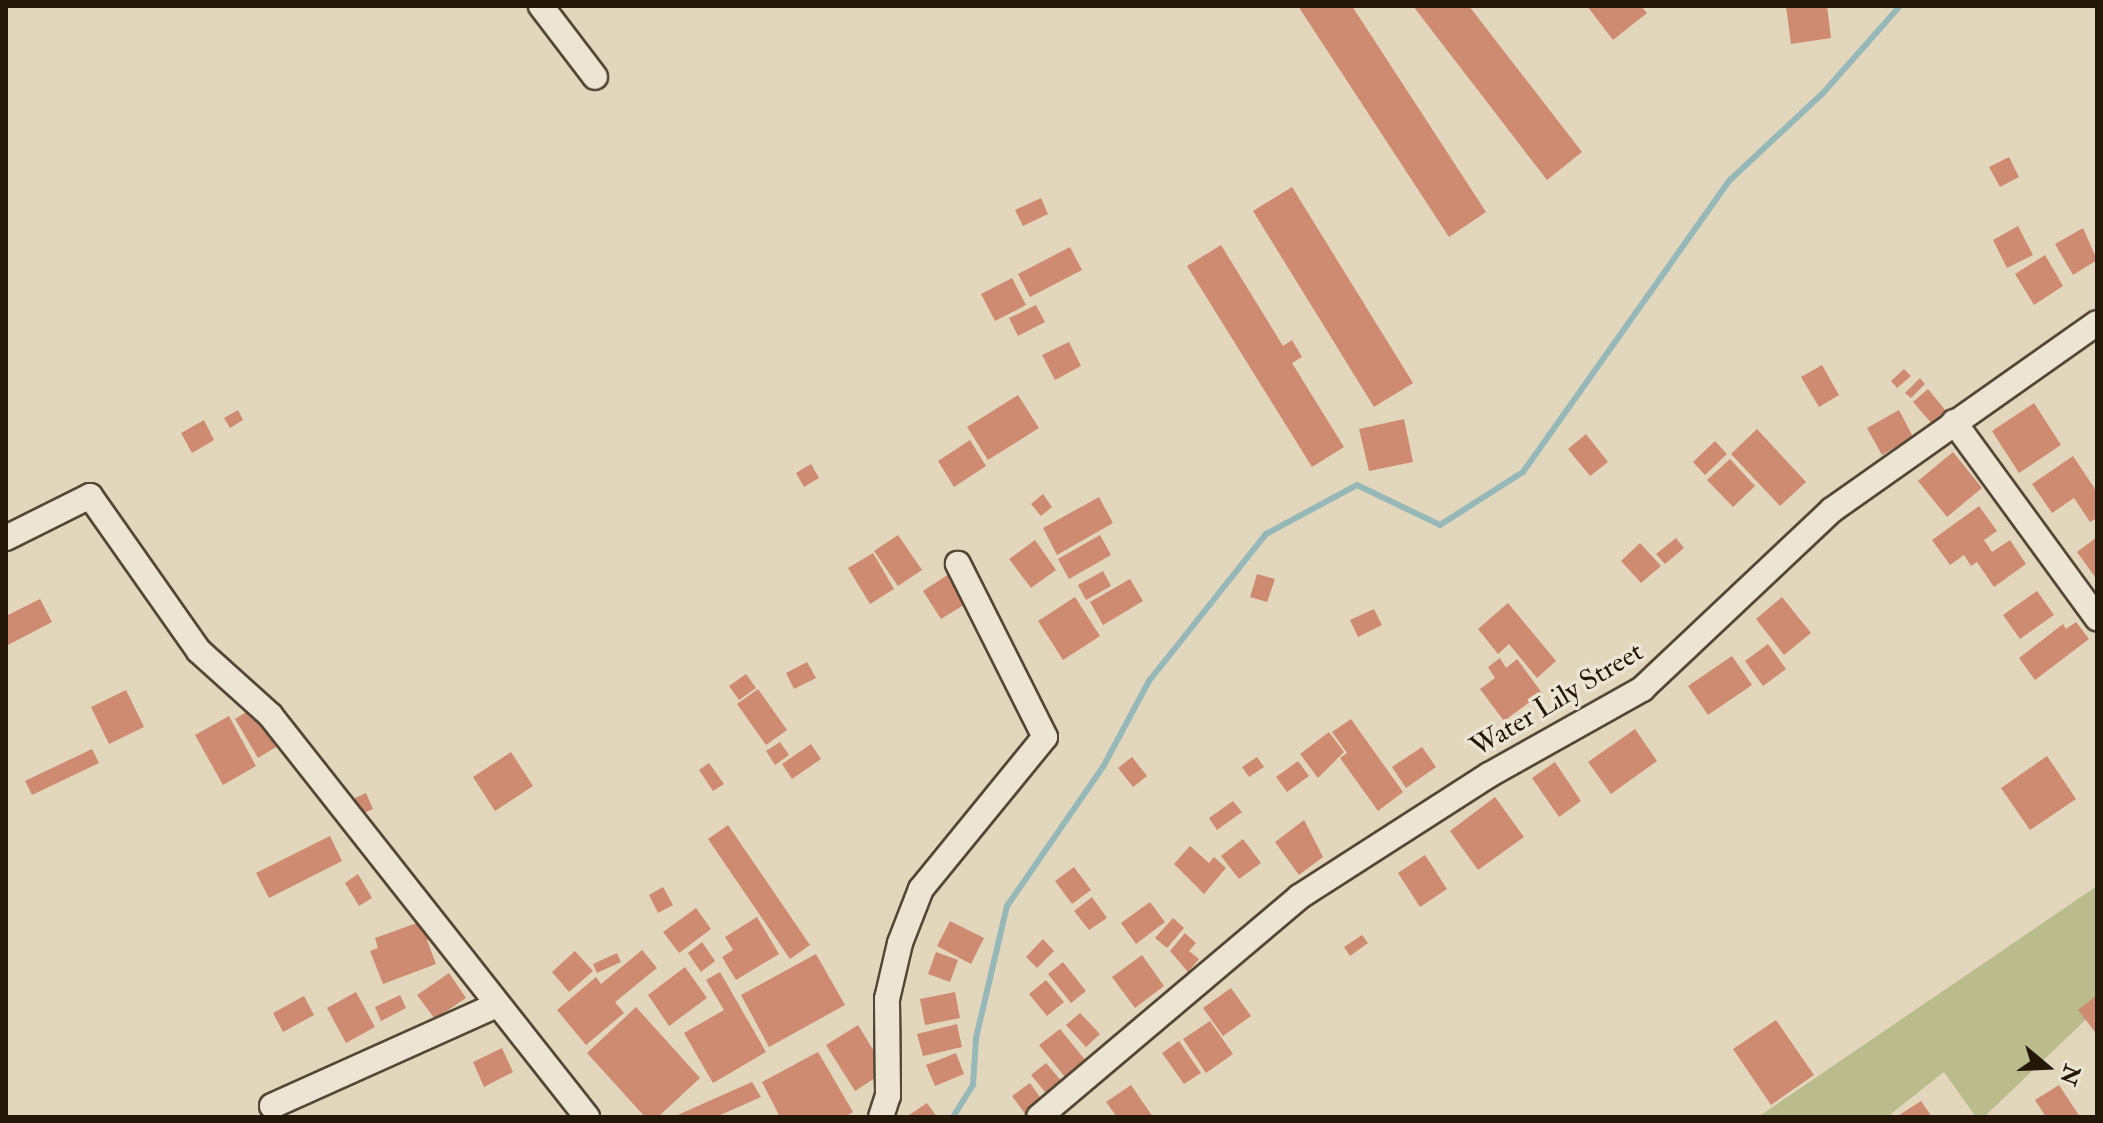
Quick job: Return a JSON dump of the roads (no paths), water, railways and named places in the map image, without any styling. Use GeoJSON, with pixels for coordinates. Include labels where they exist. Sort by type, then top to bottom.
{"type":"FeatureCollection","features":[{"type":"Feature","properties":{"kind":"street"},"geometry":{"type":"LineString","coordinates":[[541,6],[595,77]]}},
{"type":"Feature","properties":{"kind":"street","name":"Water Lily Street"},"geometry":{"type":"LineString","coordinates":[[1039,1117],[1299,897],[1489,775],[1653,680],[1832,510],[2097,323]]}},
{"type":"Feature","properties":{"kind":"street"},"geometry":{"type":"LineString","coordinates":[[1954,422],[2097,618]]}},
{"type":"Feature","properties":{"kind":"street"},"geometry":{"type":"LineString","coordinates":[[6,538],[90,496],[199,651],[270,715],[587,1117]]}},
{"type":"Feature","properties":{"kind":"street"},"geometry":{"type":"LineString","coordinates":[[881,1117],[888,1096],[887,999],[900,943],[921,889],[1045,737],[958,564]]}},
{"type":"Feature","properties":{"kind":"street"},"geometry":{"type":"LineString","coordinates":[[272,1106],[497,1005]]}},
{"type":"Feature","properties":{"kind":"waterway"},"geometry":{"type":"LineString","coordinates":[[953,1117],[973,1085],[976,1038],[1007,906],[1103,767],[1149,681],[1266,534],[1357,485],[1440,525],[1523,472],[1730,180],[1823,93],[1900,6]]}}]}
